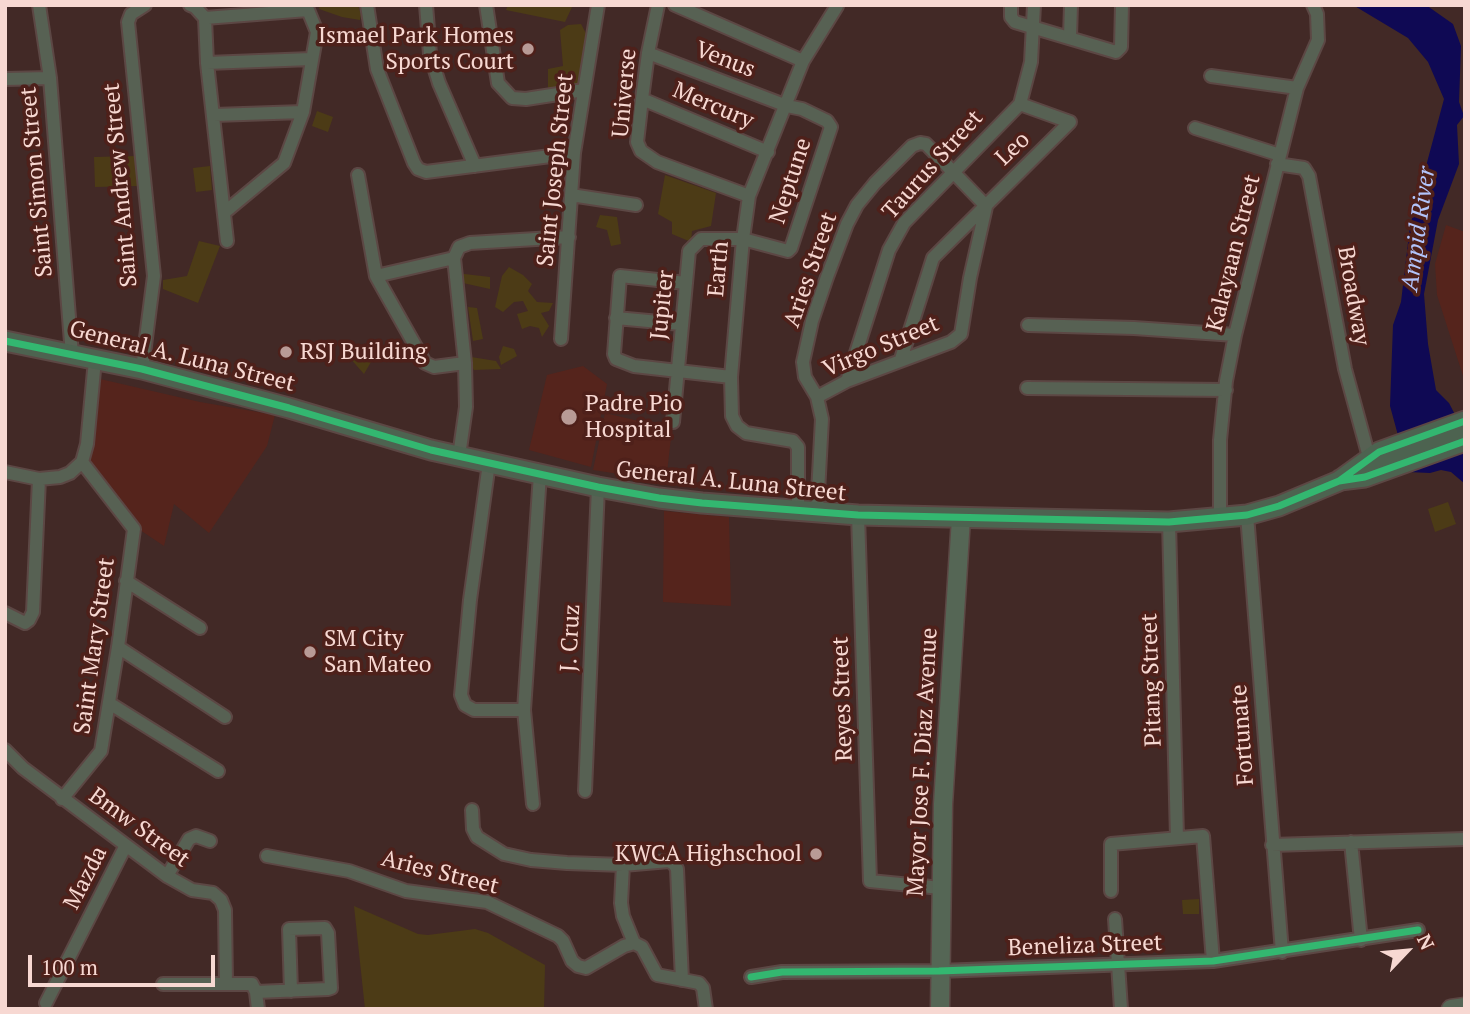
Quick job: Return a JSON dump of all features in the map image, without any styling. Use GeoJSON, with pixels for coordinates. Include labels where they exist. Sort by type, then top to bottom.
{"type":"FeatureCollection","features":[{"type":"Feature","properties":{"kind":"main road","name":"General A. Luna Street"},"geometry":{"type":"LineString","coordinates":[[5,341],[142,369],[459,456],[598,488],[702,503],[858,515],[1169,522],[1247,514],[1279,506],[1339,481],[1365,477],[1378,460],[1465,421]]}},
{"type":"Feature","properties":{"kind":"main road","name":"General A. Luna Street"},"geometry":{"type":"LineString","coordinates":[[1378,460],[1465,441]]}},
{"type":"Feature","properties":{"kind":"street","name":"Saint Simon Street"},"geometry":{"type":"LineString","coordinates":[[39,5],[50,78],[72,355]]}},
{"type":"Feature","properties":{"kind":"street","name":"Saint Andrew Street"},"geometry":{"type":"LineString","coordinates":[[142,369],[154,276],[128,22],[131,14],[145,5]]}},
{"type":"Feature","properties":{"kind":"street"},"geometry":{"type":"LineString","coordinates":[[190,5],[205,18],[207,63],[228,241]]}},
{"type":"Feature","properties":{"kind":"street"},"geometry":{"type":"LineString","coordinates":[[367,5],[377,69],[418,169],[426,172],[574,153]]}},
{"type":"Feature","properties":{"kind":"street"},"geometry":{"type":"LineString","coordinates":[[426,5],[430,54],[439,83],[475,166]]}},
{"type":"Feature","properties":{"kind":"street"},"geometry":{"type":"LineString","coordinates":[[486,5],[498,82],[512,98],[526,99],[584,90]]}},
{"type":"Feature","properties":{"kind":"street","name":"Saint Joseph Street"},"geometry":{"type":"LineString","coordinates":[[561,339],[574,153],[598,5]]}},
{"type":"Feature","properties":{"kind":"street","name":"Universe"},"geometry":{"type":"LineString","coordinates":[[658,5],[642,99],[637,142],[641,151],[657,162],[749,196]]}},
{"type":"Feature","properties":{"kind":"street"},"geometry":{"type":"LineString","coordinates":[[675,5],[803,61]]}},
{"type":"Feature","properties":{"kind":"street"},"geometry":{"type":"LineString","coordinates":[[1011,5],[1012,20],[1116,52],[1121,47],[1122,5]]}},
{"type":"Feature","properties":{"kind":"street"},"geometry":{"type":"LineString","coordinates":[[1020,104],[1031,62],[1034,5]]}},
{"type":"Feature","properties":{"kind":"street"},"geometry":{"type":"LineString","coordinates":[[1069,37],[1071,5]]}},
{"type":"Feature","properties":{"kind":"street","name":"Kalayaan Street"},"geometry":{"type":"LineString","coordinates":[[1220,518],[1220,440],[1235,335],[1297,88],[1318,40],[1317,14],[1313,5]]}},
{"type":"Feature","properties":{"kind":"street","name":"Earth"},"geometry":{"type":"LineString","coordinates":[[808,510],[798,447],[793,441],[746,433],[737,426],[732,416],[731,377],[749,196],[803,61],[838,6]]}},
{"type":"Feature","properties":{"kind":"street"},"geometry":{"type":"LineString","coordinates":[[205,18],[307,8],[317,32],[303,112],[284,163],[225,212]]}},
{"type":"Feature","properties":{"kind":"street","name":"Venus"},"geometry":{"type":"LineString","coordinates":[[648,53],[787,106]]}},
{"type":"Feature","properties":{"kind":"street"},"geometry":{"type":"LineString","coordinates":[[207,63],[311,59]]}},
{"type":"Feature","properties":{"kind":"street"},"geometry":{"type":"LineString","coordinates":[[1211,76],[1297,88]]}},
{"type":"Feature","properties":{"kind":"street"},"geometry":{"type":"LineString","coordinates":[[5,79],[50,78]]}},
{"type":"Feature","properties":{"kind":"street","name":"Mercury"},"geometry":{"type":"LineString","coordinates":[[642,99],[768,152]]}},
{"type":"Feature","properties":{"kind":"street","name":"Leo"},"geometry":{"type":"LineString","coordinates":[[901,359],[933,258],[1069,122],[1020,104]]}},
{"type":"Feature","properties":{"kind":"street","name":"Taurus Street"},"geometry":{"type":"LineString","coordinates":[[847,381],[889,250],[904,223],[1020,104]]}},
{"type":"Feature","properties":{"kind":"street","name":"Neptune"},"geometry":{"type":"LineString","coordinates":[[743,239],[788,251],[807,201],[831,127],[827,121],[802,109],[787,106]]}},
{"type":"Feature","properties":{"kind":"street"},"geometry":{"type":"LineString","coordinates":[[214,116],[303,112]]}},
{"type":"Feature","properties":{"kind":"street","name":"Broadway"},"geometry":{"type":"LineString","coordinates":[[1195,128],[1304,168],[1310,176],[1345,369],[1378,460]]}},
{"type":"Feature","properties":{"kind":"street","name":"Aries Street"},"geometry":{"type":"LineString","coordinates":[[817,397],[805,377],[803,362],[812,321],[827,277],[847,223],[857,205],[912,146],[920,143],[926,144],[953,173]]}},
{"type":"Feature","properties":{"kind":"street"},"geometry":{"type":"LineString","coordinates":[[953,173],[986,206]]}},
{"type":"Feature","properties":{"kind":"street"},"geometry":{"type":"LineString","coordinates":[[358,175],[376,276],[425,363],[434,367],[465,363]]}},
{"type":"Feature","properties":{"kind":"street"},"geometry":{"type":"LineString","coordinates":[[571,195],[636,205]]}},
{"type":"Feature","properties":{"kind":"street","name":"Virgo Street"},"geometry":{"type":"LineString","coordinates":[[817,397],[847,381],[951,342],[961,334],[986,206]]}},
{"type":"Feature","properties":{"kind":"street"},"geometry":{"type":"LineString","coordinates":[[459,456],[466,407],[465,363],[454,258],[459,247],[470,243],[569,237]]}},
{"type":"Feature","properties":{"kind":"street","name":"Jupiter"},"geometry":{"type":"LineString","coordinates":[[673,422],[690,251],[701,239],[743,239]]}},
{"type":"Feature","properties":{"kind":"street"},"geometry":{"type":"LineString","coordinates":[[376,276],[454,258]]}},
{"type":"Feature","properties":{"kind":"street"},"geometry":{"type":"LineString","coordinates":[[686,283],[620,276],[614,354],[617,359],[634,366],[731,377]]}},
{"type":"Feature","properties":{"kind":"street"},"geometry":{"type":"LineString","coordinates":[[616,318],[681,324]]}},
{"type":"Feature","properties":{"kind":"street"},"geometry":{"type":"LineString","coordinates":[[1028,325],[1134,328],[1235,335]]}},
{"type":"Feature","properties":{"kind":"street"},"geometry":{"type":"LineString","coordinates":[[5,472],[39,479],[60,477],[71,473],[82,461],[87,444],[95,359]]}},
{"type":"Feature","properties":{"kind":"street"},"geometry":{"type":"LineString","coordinates":[[1027,388],[1226,390]]}},
{"type":"Feature","properties":{"kind":"street"},"geometry":{"type":"LineString","coordinates":[[808,510],[822,419],[817,397]]}},
{"type":"Feature","properties":{"kind":"street","name":"Saint Mary Street"},"geometry":{"type":"LineString","coordinates":[[62,799],[101,751],[134,528],[82,461]]}},
{"type":"Feature","properties":{"kind":"street"},"geometry":{"type":"LineString","coordinates":[[489,463],[460,695],[465,705],[474,710],[524,710]]}},
{"type":"Feature","properties":{"kind":"street"},"geometry":{"type":"LineString","coordinates":[[533,804],[524,710],[540,474]]}},
{"type":"Feature","properties":{"kind":"street"},"geometry":{"type":"LineString","coordinates":[[5,613],[25,623],[33,612],[39,479]]}},
{"type":"Feature","properties":{"kind":"street","name":"J. Cruz"},"geometry":{"type":"LineString","coordinates":[[585,791],[598,488]]}},
{"type":"Feature","properties":{"kind":"street","name":"Fortunate"},"geometry":{"type":"LineString","coordinates":[[1247,514],[1272,845],[1283,952]]}},
{"type":"Feature","properties":{"kind":"street","name":"Reyes Street"},"geometry":{"type":"LineString","coordinates":[[858,515],[870,881],[941,888]]}},
{"type":"Feature","properties":{"kind":"street","name":"Mayor Jose F. Diaz Avenue"},"geometry":{"type":"LineString","coordinates":[[940,1009],[943,804],[961,518]]}},
{"type":"Feature","properties":{"kind":"street","name":"Pitang Street"},"geometry":{"type":"LineString","coordinates":[[1169,522],[1177,838]]}},
{"type":"Feature","properties":{"kind":"street"},"geometry":{"type":"LineString","coordinates":[[125,581],[200,628]]}},
{"type":"Feature","properties":{"kind":"street"},"geometry":{"type":"LineString","coordinates":[[118,647],[225,717]]}},
{"type":"Feature","properties":{"kind":"street"},"geometry":{"type":"LineString","coordinates":[[109,703],[219,771]]}},
{"type":"Feature","properties":{"kind":"street","name":"Bmw Street"},"geometry":{"type":"LineString","coordinates":[[5,750],[23,768],[125,847],[192,890],[213,893],[221,900],[225,910],[226,984]]}},
{"type":"Feature","properties":{"kind":"street"},"geometry":{"type":"LineString","coordinates":[[472,810],[473,829],[477,837],[484,844],[505,854],[531,860],[623,865],[669,861],[677,869],[682,980]]}},
{"type":"Feature","properties":{"kind":"street"},"geometry":{"type":"LineString","coordinates":[[167,876],[189,839],[196,836],[210,841]]}},
{"type":"Feature","properties":{"kind":"street"},"geometry":{"type":"LineString","coordinates":[[1111,891],[1111,844],[1203,836],[1213,961]]}},
{"type":"Feature","properties":{"kind":"street"},"geometry":{"type":"LineString","coordinates":[[1272,845],[1465,839]]}},
{"type":"Feature","properties":{"kind":"street"},"geometry":{"type":"LineString","coordinates":[[1351,842],[1361,940]]}},
{"type":"Feature","properties":{"kind":"street","name":"Mazda"},"geometry":{"type":"LineString","coordinates":[[46,1003],[125,847]]}},
{"type":"Feature","properties":{"kind":"street","name":"Aries Street"},"geometry":{"type":"LineString","coordinates":[[267,856],[349,871],[406,891],[487,902],[558,936],[572,961],[586,968],[634,943]]}},
{"type":"Feature","properties":{"kind":"street"},"geometry":{"type":"LineString","coordinates":[[623,865],[621,903],[623,916],[634,943],[642,947],[657,975],[699,983],[703,988],[706,1009]]}},
{"type":"Feature","properties":{"kind":"street"},"geometry":{"type":"LineString","coordinates":[[1115,919],[1121,1009]]}},
{"type":"Feature","properties":{"kind":"street"},"geometry":{"type":"LineString","coordinates":[[256,992],[331,988],[328,933],[325,928],[289,929],[290,990]]}},
{"type":"Feature","properties":{"kind":"street","name":"Beneliza Street"},"geometry":{"type":"LineString","coordinates":[[751,976],[782,972],[939,971],[1213,961],[1418,930]]}},
{"type":"Feature","properties":{"kind":"street"},"geometry":{"type":"LineString","coordinates":[[163,984],[253,984],[258,1009]]}},
{"type":"Feature","properties":{"kind":"street"},"geometry":{"type":"LineString","coordinates":[[1451,1009],[1465,1007]]}},
{"type":"Feature","properties":{"kind":"shaded area"},"geometry":{"type":"Polygon","coordinates":[[[320,5],[358,5],[360,20],[319,9],[320,5]]]}},
{"type":"Feature","properties":{"kind":"shaded area"},"geometry":{"type":"Polygon","coordinates":[[[508,5],[573,5],[565,22],[506,10],[508,5]]]}},
{"type":"Feature","properties":{"kind":"shaded area"},"geometry":{"type":"Polygon","coordinates":[[[581,24],[589,39],[583,82],[548,92],[548,69],[563,66],[560,30],[568,25],[581,24]]]}},
{"type":"Feature","properties":{"kind":"shaded area"},"geometry":{"type":"Polygon","coordinates":[[[317,111],[333,117],[328,132],[312,126],[317,111]]]}},
{"type":"Feature","properties":{"kind":"shaded area"},"geometry":{"type":"Polygon","coordinates":[[[137,156],[137,186],[95,187],[94,157],[137,156]]]}},
{"type":"Feature","properties":{"kind":"shaded area"},"geometry":{"type":"Polygon","coordinates":[[[210,166],[212,190],[196,192],[193,168],[210,166]]]}},
{"type":"Feature","properties":{"kind":"shaded area"},"geometry":{"type":"Polygon","coordinates":[[[665,175],[716,193],[711,226],[692,231],[691,242],[672,234],[672,222],[658,214],[665,175]]]}},
{"type":"Feature","properties":{"kind":"shaded area"},"geometry":{"type":"Polygon","coordinates":[[[600,215],[617,217],[621,244],[611,246],[607,230],[596,227],[600,215]]]}},
{"type":"Feature","properties":{"kind":"shaded area"},"geometry":{"type":"Polygon","coordinates":[[[1446,225],[1465,232],[1465,382],[1437,295],[1435,264],[1446,225]]]}},
{"type":"Feature","properties":{"kind":"shaded area"},"geometry":{"type":"Polygon","coordinates":[[[199,241],[220,246],[198,303],[163,289],[163,280],[187,276],[199,241]]]}},
{"type":"Feature","properties":{"kind":"shaded area"},"geometry":{"type":"Polygon","coordinates":[[[509,267],[532,284],[528,291],[537,302],[553,303],[549,311],[541,313],[549,326],[542,337],[539,328],[530,326],[522,329],[517,314],[528,311],[523,301],[514,302],[503,312],[495,307],[502,276],[509,267]]]}},
{"type":"Feature","properties":{"kind":"shaded area"},"geometry":{"type":"Polygon","coordinates":[[[456,273],[490,277],[490,289],[454,281],[456,273]]]}},
{"type":"Feature","properties":{"kind":"shaded area"},"geometry":{"type":"Polygon","coordinates":[[[468,307],[477,308],[483,339],[473,341],[468,307]]]}},
{"type":"Feature","properties":{"kind":"shaded area"},"geometry":{"type":"Polygon","coordinates":[[[503,346],[514,349],[517,356],[501,365],[499,357],[503,346]]]}},
{"type":"Feature","properties":{"kind":"shaded area"},"geometry":{"type":"Polygon","coordinates":[[[355,348],[375,355],[364,374],[349,357],[355,348]]]}},
{"type":"Feature","properties":{"kind":"shaded area"},"geometry":{"type":"Polygon","coordinates":[[[465,356],[496,361],[501,369],[474,370],[465,356]]]}},
{"type":"Feature","properties":{"kind":"shaded area","name":"Padre Pio Hospital"},"geometry":{"type":"Polygon","coordinates":[[[583,366],[607,384],[591,467],[529,450],[547,375],[583,366]]]}},
{"type":"Feature","properties":{"kind":"shaded area"},"geometry":{"type":"Polygon","coordinates":[[[100,379],[200,402],[275,415],[267,446],[209,533],[174,504],[164,546],[134,526],[89,462],[100,379]]]}},
{"type":"Feature","properties":{"kind":"shaded area"},"geometry":{"type":"Polygon","coordinates":[[[605,413],[672,429],[666,481],[593,470],[605,413]]]}},
{"type":"Feature","properties":{"kind":"shaded area"},"geometry":{"type":"Polygon","coordinates":[[[1448,502],[1456,524],[1435,532],[1428,509],[1448,502]]]}},
{"type":"Feature","properties":{"kind":"shaded area"},"geometry":{"type":"Polygon","coordinates":[[[664,511],[729,517],[731,606],[663,602],[664,511]]]}},
{"type":"Feature","properties":{"kind":"shaded area"},"geometry":{"type":"Polygon","coordinates":[[[1199,899],[1199,914],[1183,914],[1182,900],[1199,899]]]}},
{"type":"Feature","properties":{"kind":"shaded area"},"geometry":{"type":"Polygon","coordinates":[[[354,906],[418,934],[475,929],[488,933],[545,965],[544,1008],[365,1009],[354,906]]]}},
{"type":"Feature","properties":{"kind":"water","name":"Ampid River"},"geometry":{"type":"Polygon","coordinates":[[[1353,5],[1426,5],[1453,24],[1461,46],[1459,102],[1464,116],[1457,125],[1459,164],[1438,220],[1424,294],[1428,344],[1436,390],[1449,403],[1465,434],[1465,484],[1451,472],[1408,472],[1390,406],[1393,325],[1401,302],[1410,226],[1444,99],[1428,62],[1408,38],[1353,5]]]}},
{"type":"Feature","properties":{"kind":"cycle path"},"geometry":{"type":"LineString","coordinates":[[5,341],[142,369],[289,408],[431,450],[598,487],[702,503],[858,515],[1169,522],[1247,515],[1279,506],[1339,481],[1379,452],[1465,421]]}},
{"type":"Feature","properties":{"kind":"cycle path"},"geometry":{"type":"LineString","coordinates":[[1339,481],[1365,477],[1465,441]]}},
{"type":"Feature","properties":{"kind":"cycle path"},"geometry":{"type":"LineString","coordinates":[[751,977],[782,972],[939,971],[1213,961],[1418,930]]}},
{"type":"Feature","properties":{"kind":"place","name":"Ismael Park Homes Sports Court"},"geometry":{"type":"Point","coordinates":[528,49]}},
{"type":"Feature","properties":{"kind":"place","name":"RSJ Building"},"geometry":{"type":"Point","coordinates":[286,352]}},
{"type":"Feature","properties":{"kind":"place","name":"Padre Pio Hospital"},"geometry":{"type":"Point","coordinates":[569,417]}},
{"type":"Feature","properties":{"kind":"place","name":"SM City San Mateo"},"geometry":{"type":"Point","coordinates":[310,652]}},
{"type":"Feature","properties":{"kind":"place","name":"KWCA Highschool"},"geometry":{"type":"Point","coordinates":[816,854]}}]}
